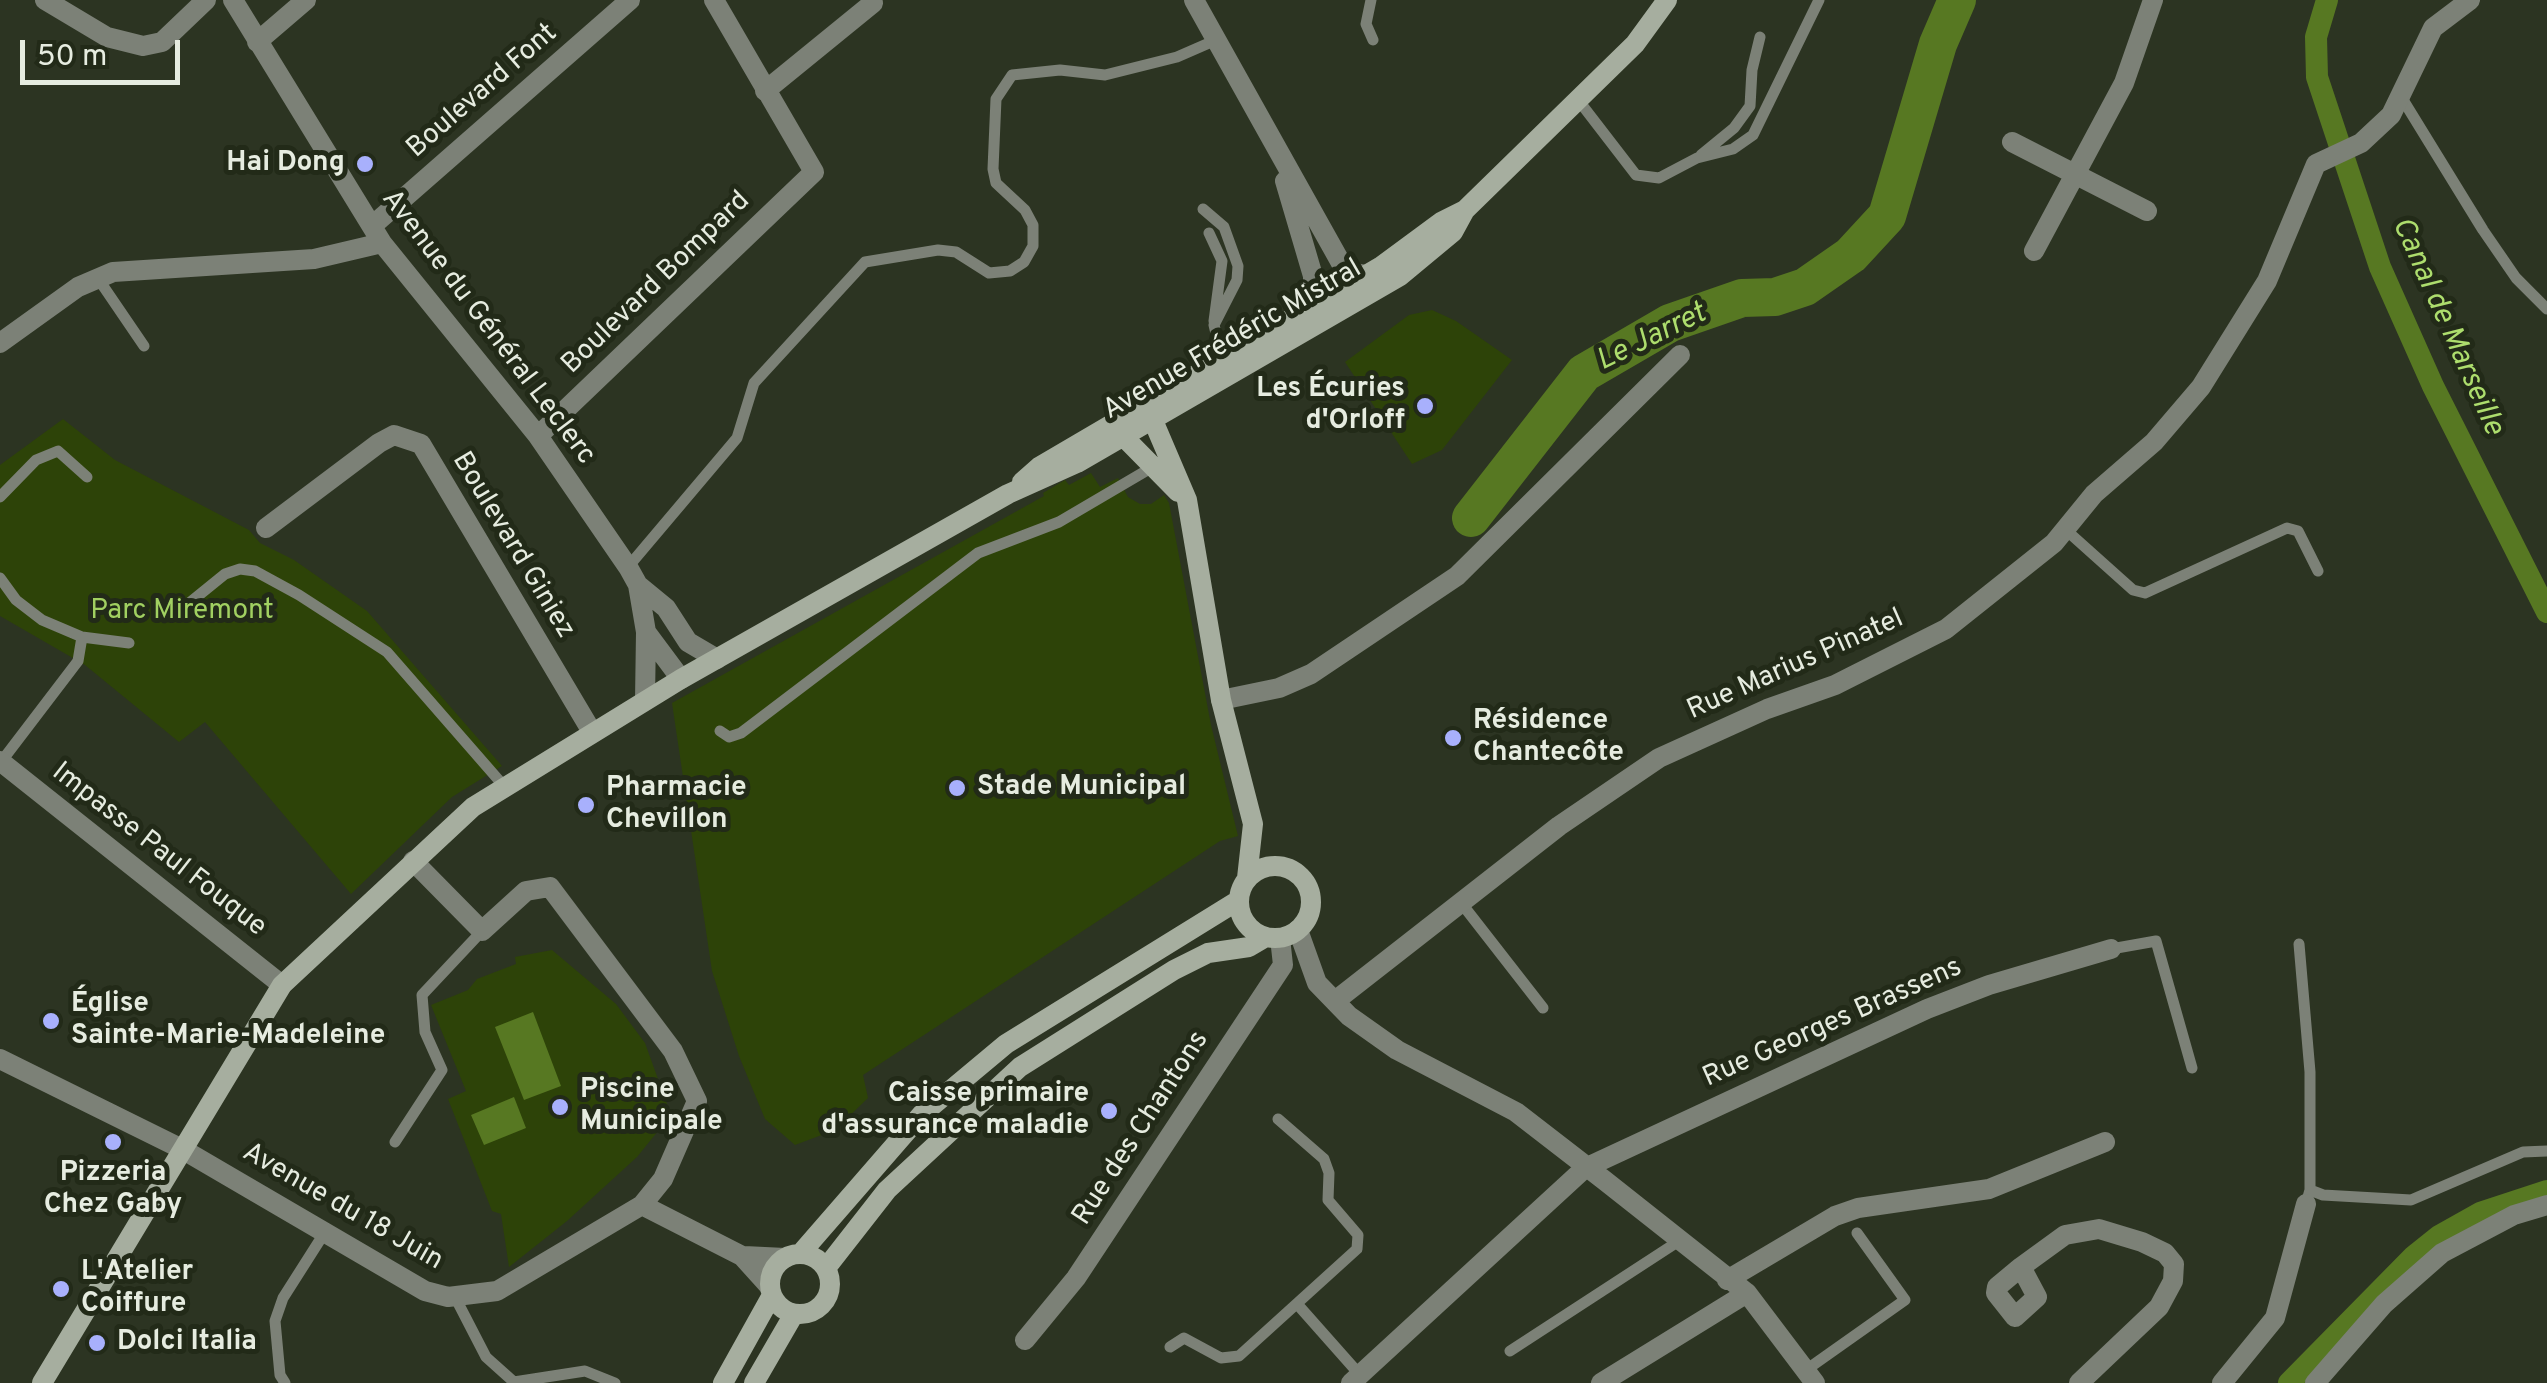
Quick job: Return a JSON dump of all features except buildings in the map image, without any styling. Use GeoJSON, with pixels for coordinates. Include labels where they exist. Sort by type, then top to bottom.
{"type":"FeatureCollection","features":[{"type":"Feature","properties":{"kind":"main road","name":"Avenue Frédéric Mistral"},"geometry":{"type":"LineString","coordinates":[[42,1383],[282,984],[413,861],[502,785],[1008,494],[1039,467],[1117,431],[1370,283],[1441,222],[1465,210],[1635,44],[1667,0]]}},
{"type":"Feature","properties":{"kind":"main road","name":"Avenue Frédéric Mistral"},"geometry":{"type":"LineString","coordinates":[[1225,368],[1303,311],[1344,299]]}},
{"type":"Feature","properties":{"kind":"main road"},"geometry":{"type":"LineString","coordinates":[[1149,412],[1161,462],[1186,500],[1221,700],[1253,824],[1247,878],[1239,900],[1246,923],[1281,935]]}},
{"type":"Feature","properties":{"kind":"main road"},"geometry":{"type":"LineString","coordinates":[[1117,431],[1161,462]]}},
{"type":"Feature","properties":{"kind":"main road"},"geometry":{"type":"LineString","coordinates":[[794,1314],[814,1312],[828,1297],[826,1268],[887,1190],[1020,1066],[1174,970],[1208,952],[1249,947],[1281,935],[1310,912],[1310,889],[1304,879],[1285,866],[1253,824]]}},
{"type":"Feature","properties":{"kind":"main road"},"geometry":{"type":"LineString","coordinates":[[1247,878],[1265,867],[1285,866]]}},
{"type":"Feature","properties":{"kind":"main road"},"geometry":{"type":"LineString","coordinates":[[722,1383],[771,1291],[773,1270],[793,1256],[921,1116],[1006,1044],[1239,900]]}},
{"type":"Feature","properties":{"kind":"main road"},"geometry":{"type":"LineString","coordinates":[[793,1256],[826,1268]]}},
{"type":"Feature","properties":{"kind":"main road"},"geometry":{"type":"LineString","coordinates":[[771,1291],[794,1314]]}},
{"type":"Feature","properties":{"kind":"main road"},"geometry":{"type":"LineString","coordinates":[[754,1383],[794,1314]]}},
{"type":"Feature","properties":{"kind":"street"},"geometry":{"type":"LineString","coordinates":[[45,0],[107,37],[143,46],[162,42],[206,0]]}},
{"type":"Feature","properties":{"kind":"street","name":"Avenue du Général Leclerc"},"geometry":{"type":"LineString","coordinates":[[233,0],[377,234],[538,436],[632,576],[666,608],[688,642],[717,659]]}},
{"type":"Feature","properties":{"kind":"street"},"geometry":{"type":"LineString","coordinates":[[258,42],[306,0]]}},
{"type":"Feature","properties":{"kind":"street","name":"Boulevard Font"},"geometry":{"type":"LineString","coordinates":[[377,234],[630,0]]}},
{"type":"Feature","properties":{"kind":"street"},"geometry":{"type":"LineString","coordinates":[[714,0],[765,91],[872,4]]}},
{"type":"Feature","properties":{"kind":"street"},"geometry":{"type":"LineString","coordinates":[[1194,0],[1341,263],[1370,283]]}},
{"type":"Feature","properties":{"kind":"street"},"geometry":{"type":"LineString","coordinates":[[2034,251],[2124,84],[2153,0]]}},
{"type":"Feature","properties":{"kind":"street"},"geometry":{"type":"LineString","coordinates":[[2400,95],[2432,28],[2470,0]]}},
{"type":"Feature","properties":{"kind":"street","name":"Boulevard Bompard"},"geometry":{"type":"LineString","coordinates":[[538,436],[814,172],[765,91]]}},
{"type":"Feature","properties":{"kind":"street","name":"Rue Marius Pinatel"},"geometry":{"type":"LineString","coordinates":[[1336,1000],[1559,826],[1659,758],[1835,685],[1972,612],[2066,530],[2094,494],[2154,442],[2201,387],[2268,281],[2302,193],[2324,156],[2361,143],[2390,115],[2400,95]]}},
{"type":"Feature","properties":{"kind":"street"},"geometry":{"type":"LineString","coordinates":[[1266,132],[1290,195],[1313,276],[1313,292],[1303,311]]}},
{"type":"Feature","properties":{"kind":"street"},"geometry":{"type":"LineString","coordinates":[[2012,142],[2147,211]]}},
{"type":"Feature","properties":{"kind":"street"},"geometry":{"type":"LineString","coordinates":[[1290,195],[1344,299]]}},
{"type":"Feature","properties":{"kind":"street"},"geometry":{"type":"LineString","coordinates":[[0,342],[97,278],[132,268],[314,259],[377,234]]}},
{"type":"Feature","properties":{"kind":"street"},"geometry":{"type":"LineString","coordinates":[[1221,700],[1279,688],[1311,674],[1458,576],[1680,356]]}},
{"type":"Feature","properties":{"kind":"street","name":"Boulevard Giniez"},"geometry":{"type":"LineString","coordinates":[[266,528],[379,444],[394,436],[421,444],[592,732]]}},
{"type":"Feature","properties":{"kind":"street","name":"Avenue du Général Leclerc"},"geometry":{"type":"LineString","coordinates":[[632,576],[646,632],[645,700]]}},
{"type":"Feature","properties":{"kind":"street","name":"Avenue du Général Leclerc"},"geometry":{"type":"LineString","coordinates":[[646,632],[686,677]]}},
{"type":"Feature","properties":{"kind":"street"},"geometry":{"type":"LineString","coordinates":[[686,677],[688,642]]}},
{"type":"Feature","properties":{"kind":"street","name":"Impasse Paul Fouque"},"geometry":{"type":"LineString","coordinates":[[0,761],[77,827],[235,944],[282,984]]}},
{"type":"Feature","properties":{"kind":"street"},"geometry":{"type":"LineString","coordinates":[[413,861],[482,930],[526,890],[550,888],[687,1074],[696,1101],[694,1114],[663,1179],[642,1205],[742,1256],[771,1291]]}},
{"type":"Feature","properties":{"kind":"street"},"geometry":{"type":"LineString","coordinates":[[1281,935],[1317,982],[1366,1031],[1516,1112],[1747,1293],[1810,1376]]}},
{"type":"Feature","properties":{"kind":"street","name":"Rue des Chantons"},"geometry":{"type":"LineString","coordinates":[[1025,1340],[1076,1278],[1283,965],[1281,935]]}},
{"type":"Feature","properties":{"kind":"street","name":"Rue Georges Brassens"},"geometry":{"type":"LineString","coordinates":[[1356,1379],[1585,1168],[1927,1009],[1989,985],[2111,949]]}},
{"type":"Feature","properties":{"kind":"street","name":"Avenue du 18 Juin"},"geometry":{"type":"LineString","coordinates":[[0,1059],[182,1148],[425,1291],[454,1297],[496,1291],[642,1205]]}},
{"type":"Feature","properties":{"kind":"street"},"geometry":{"type":"LineString","coordinates":[[1728,1280],[1834,1216],[1858,1208],[1990,1190],[2105,1142]]}},
{"type":"Feature","properties":{"kind":"street"},"geometry":{"type":"LineString","coordinates":[[2222,1383],[2275,1318],[2308,1197]]}},
{"type":"Feature","properties":{"kind":"street"},"geometry":{"type":"LineString","coordinates":[[2315,1383],[2384,1304],[2442,1253],[2514,1215],[2547,1206]]}},
{"type":"Feature","properties":{"kind":"street"},"geometry":{"type":"LineString","coordinates":[[2020,1268],[2065,1234],[2086,1228],[2142,1242],[2165,1253],[2174,1264],[2172,1281],[2158,1307],[2079,1383]]}},
{"type":"Feature","properties":{"kind":"street"},"geometry":{"type":"LineString","coordinates":[[742,1256],[793,1256]]}},
{"type":"Feature","properties":{"kind":"street"},"geometry":{"type":"LineString","coordinates":[[1602,1383],[1747,1293]]}},
{"type":"Feature","properties":{"kind":"lane"},"geometry":{"type":"LineString","coordinates":[[1371,0],[1366,24],[1373,40]]}},
{"type":"Feature","properties":{"kind":"lane"},"geometry":{"type":"LineString","coordinates":[[1697,158],[1733,149],[1753,135],[1819,0]]}},
{"type":"Feature","properties":{"kind":"lane"},"geometry":{"type":"LineString","coordinates":[[1579,100],[1636,174],[1659,178],[1697,158],[1734,128],[1750,106],[1752,70],[1760,38]]}},
{"type":"Feature","properties":{"kind":"lane"},"geometry":{"type":"LineString","coordinates":[[632,576],[737,438],[754,383],[865,262],[938,250],[956,252],[989,273],[1010,271],[1024,262],[1033,246],[1033,225],[1025,210],[996,183],[993,169],[996,99],[1012,76],[1060,70],[1105,75],[1178,57],[1216,40]]}},
{"type":"Feature","properties":{"kind":"lane"},"geometry":{"type":"LineString","coordinates":[[2400,95],[2482,230],[2516,278],[2547,309]]}},
{"type":"Feature","properties":{"kind":"lane"},"geometry":{"type":"LineString","coordinates":[[1203,209],[1224,227],[1238,266],[1237,280],[1214,325]]}},
{"type":"Feature","properties":{"kind":"lane"},"geometry":{"type":"LineString","coordinates":[[1209,233],[1222,261],[1214,295],[1214,325],[1225,368]]}},
{"type":"Feature","properties":{"kind":"lane"},"geometry":{"type":"LineString","coordinates":[[97,278],[144,346]]}},
{"type":"Feature","properties":{"kind":"lane"},"geometry":{"type":"LineString","coordinates":[[0,498],[36,460],[58,451],[87,477]]}},
{"type":"Feature","properties":{"kind":"lane"},"geometry":{"type":"LineString","coordinates":[[720,731],[729,737],[740,733],[978,553],[1059,522],[1161,462]]}},
{"type":"Feature","properties":{"kind":"lane"},"geometry":{"type":"LineString","coordinates":[[2066,530],[2133,590],[2145,593],[2287,528],[2298,531],[2318,571]]}},
{"type":"Feature","properties":{"kind":"lane"},"geometry":{"type":"LineString","coordinates":[[188,604],[225,574],[240,569],[255,571],[299,594],[387,652],[502,785]]}},
{"type":"Feature","properties":{"kind":"lane"},"geometry":{"type":"LineString","coordinates":[[0,578],[28,612],[82,637],[129,644]]}},
{"type":"Feature","properties":{"kind":"lane"},"geometry":{"type":"LineString","coordinates":[[0,761],[78,661],[82,637]]}},
{"type":"Feature","properties":{"kind":"lane"},"geometry":{"type":"LineString","coordinates":[[1462,904],[1543,1008]]}},
{"type":"Feature","properties":{"kind":"lane"},"geometry":{"type":"LineString","coordinates":[[395,1142],[442,1070],[425,1032],[422,995],[427,985],[482,930]]}},
{"type":"Feature","properties":{"kind":"lane"},"geometry":{"type":"LineString","coordinates":[[2111,949],[2156,940],[2192,1068]]}},
{"type":"Feature","properties":{"kind":"lane"},"geometry":{"type":"LineString","coordinates":[[2299,944],[2310,1072],[2308,1197],[2411,1200],[2523,1152],[2547,1150]]}},
{"type":"Feature","properties":{"kind":"lane"},"geometry":{"type":"LineString","coordinates":[[1170,1347],[1184,1338],[1221,1358],[1239,1356],[1357,1249],[1358,1236],[1328,1200],[1329,1174],[1324,1159],[1278,1119]]}},
{"type":"Feature","properties":{"kind":"lane"},"geometry":{"type":"LineString","coordinates":[[286,1383],[280,1374],[275,1321],[282,1298],[325,1232]]}},
{"type":"Feature","properties":{"kind":"lane"},"geometry":{"type":"LineString","coordinates":[[1810,1376],[1906,1300],[1857,1233]]}},
{"type":"Feature","properties":{"kind":"lane"},"geometry":{"type":"LineString","coordinates":[[1510,1351],[1679,1241]]}},
{"type":"Feature","properties":{"kind":"lane"},"geometry":{"type":"LineString","coordinates":[[454,1297],[486,1357],[514,1382],[585,1371],[616,1383]]}},
{"type":"Feature","properties":{"kind":"lane"},"geometry":{"type":"LineString","coordinates":[[1298,1305],[1356,1379]]}},
{"type":"Feature","properties":{"kind":"green space","name":"Les Écuries d'Orloff"},"geometry":{"type":"Polygon","coordinates":[[[1432,310],[1456,321],[1512,360],[1442,450],[1412,464],[1345,362],[1409,315],[1432,310]]]}},
{"type":"Feature","properties":{"kind":"green space","name":"Parc Miremont"},"geometry":{"type":"Polygon","coordinates":[[[63,419],[115,460],[249,530],[260,543],[294,560],[367,611],[502,766],[452,797],[351,894],[205,722],[179,742],[85,665],[0,616],[0,465],[63,419]]]}},
{"type":"Feature","properties":{"kind":"green space","name":"Stade Municipal"},"geometry":{"type":"Polygon","coordinates":[[[1091,473],[1100,487],[1118,478],[1128,497],[1140,504],[1151,504],[1164,495],[1169,503],[1211,725],[1238,836],[1220,841],[863,1075],[868,1098],[835,1130],[795,1145],[765,1119],[739,1056],[712,971],[672,703],[1044,496],[1065,480],[1069,485],[1091,473]]]}},
{"type":"Feature","properties":{"kind":"green space","name":"Piscine Municipale"},"geometry":{"type":"Polygon","coordinates":[[[552,950],[616,1004],[645,1043],[671,1115],[637,1157],[509,1267],[501,1214],[492,1211],[448,1099],[466,1091],[431,1005],[468,990],[477,979],[516,964],[515,957],[552,950]]]}},
{"type":"Feature","properties":{"kind":"shaded area"},"geometry":{"type":"Polygon","coordinates":[[[533,1012],[561,1086],[524,1100],[495,1027],[533,1012]]]}},
{"type":"Feature","properties":{"kind":"shaded area"},"geometry":{"type":"Polygon","coordinates":[[[514,1097],[526,1128],[484,1145],[471,1115],[514,1097]]]}},
{"type":"Feature","properties":{"kind":"waterway","name":"Le Jarret"},"geometry":{"type":"LineString","coordinates":[[1471,518],[1584,373],[1670,323],[1742,298],[1775,297],[1805,287],[1851,255],[1887,216],[1938,44],[1957,0]]}},
{"type":"Feature","properties":{"kind":"waterway","name":"Canal de Marseille"},"geometry":{"type":"LineString","coordinates":[[2327,0],[2316,37],[2317,77],[2380,267],[2433,386],[2547,612]]}},
{"type":"Feature","properties":{"kind":"waterway","name":"Canal de Marseille"},"geometry":{"type":"LineString","coordinates":[[2289,1383],[2414,1256],[2439,1236],[2480,1213],[2547,1191]]}},
{"type":"Feature","properties":{"kind":"place","name":"Hai Dong"},"geometry":{"type":"Point","coordinates":[365,164]}},
{"type":"Feature","properties":{"kind":"place","name":"Les Écuries d'Orloff"},"geometry":{"type":"Point","coordinates":[1425,406]}},
{"type":"Feature","properties":{"kind":"place","name":"Résidence Chantecôte"},"geometry":{"type":"Point","coordinates":[1453,738]}},
{"type":"Feature","properties":{"kind":"place","name":"Stade Municipal"},"geometry":{"type":"Point","coordinates":[957,788]}},
{"type":"Feature","properties":{"kind":"place","name":"Pharmacie Chevillon"},"geometry":{"type":"Point","coordinates":[586,805]}},
{"type":"Feature","properties":{"kind":"place","name":"Église Sainte-Marie-Madeleine"},"geometry":{"type":"Point","coordinates":[51,1021]}},
{"type":"Feature","properties":{"kind":"place","name":"Piscine Municipale"},"geometry":{"type":"Point","coordinates":[560,1107]}},
{"type":"Feature","properties":{"kind":"place","name":"Caisse primaire d'assurance maladie"},"geometry":{"type":"Point","coordinates":[1109,1111]}},
{"type":"Feature","properties":{"kind":"place","name":"Pizzeria Chez Gaby"},"geometry":{"type":"Point","coordinates":[113,1142]}},
{"type":"Feature","properties":{"kind":"place","name":"L'Atelier Coiffure"},"geometry":{"type":"Point","coordinates":[61,1289]}},
{"type":"Feature","properties":{"kind":"place","name":"Dolci Italia"},"geometry":{"type":"Point","coordinates":[97,1343]}}]}
